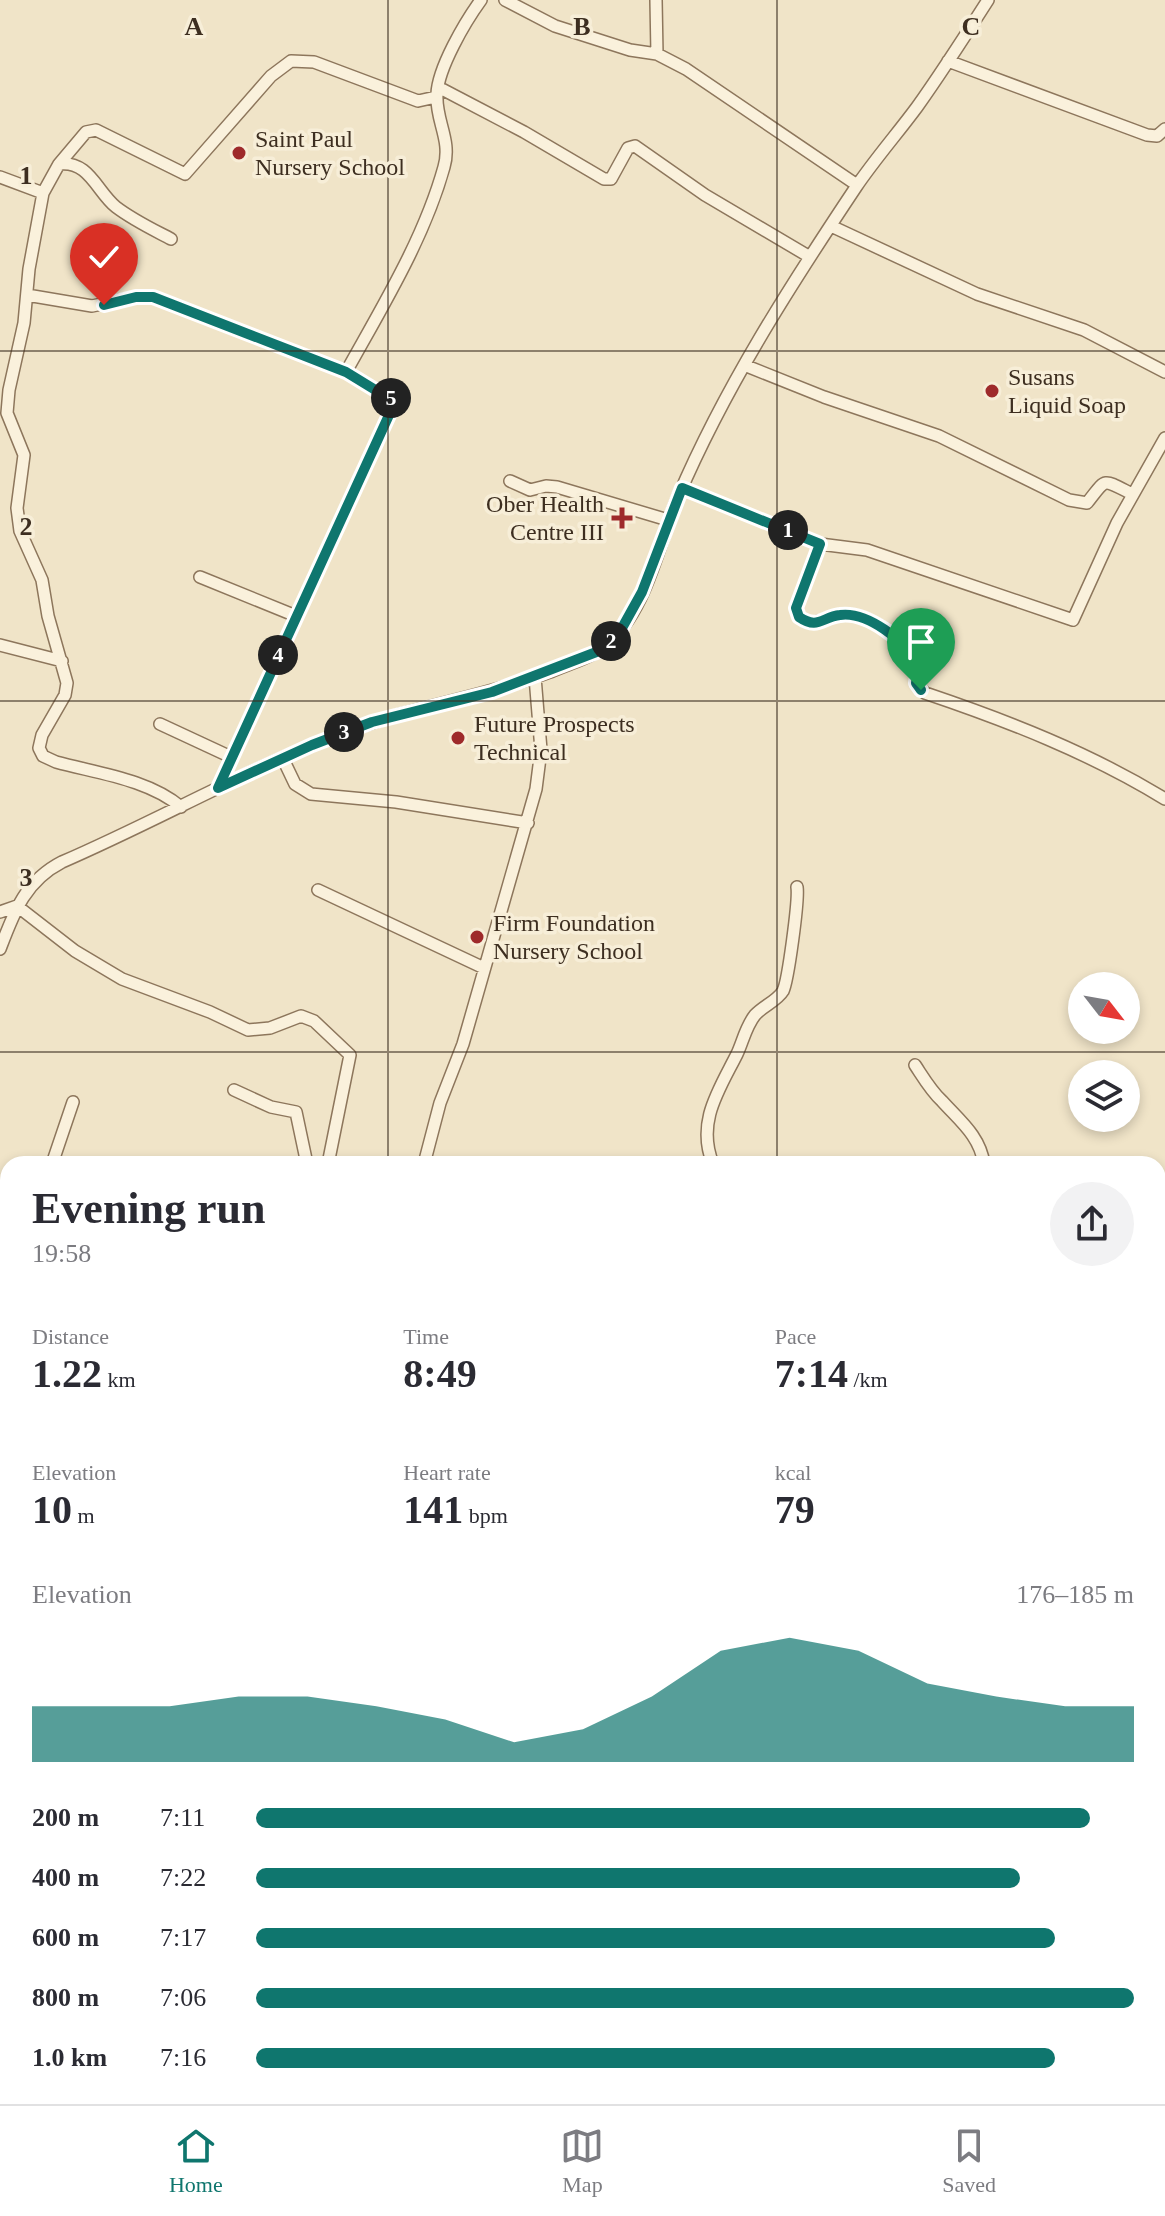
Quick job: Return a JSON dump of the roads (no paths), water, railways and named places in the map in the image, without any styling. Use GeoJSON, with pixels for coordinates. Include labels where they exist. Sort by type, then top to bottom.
{"type":"FeatureCollection","features":[{"type":"Feature","properties":{"kind":"street"},"geometry":{"type":"LineString","coordinates":[[346,372],[409,253],[444,168],[446,140],[437,92],[449,57],[481,0]]}},
{"type":"Feature","properties":{"kind":"street"},"geometry":{"type":"LineString","coordinates":[[505,0],[569,32],[630,50],[657,54],[709,83],[857,185]]}},
{"type":"Feature","properties":{"kind":"street"},"geometry":{"type":"LineString","coordinates":[[656,0],[657,54]]}},
{"type":"Feature","properties":{"kind":"street"},"geometry":{"type":"LineString","coordinates":[[0,949],[17,906],[31,884],[53,867],[218,788],[372,722],[492,692],[535,677],[588,657],[617,635],[642,592],[682,488],[744,365],[857,185],[948,61],[988,0]]}},
{"type":"Feature","properties":{"kind":"street"},"geometry":{"type":"LineString","coordinates":[[181,807],[152,790],[56,762],[43,756],[39,748],[42,735],[67,688],[38,566],[20,531],[17,508],[24,455],[4,422],[20,346],[29,269],[43,193],[59,164],[86,132],[96,130],[185,174],[282,66],[291,61],[314,62],[418,101],[437,92],[512,126],[604,179],[611,179],[628,148],[635,146],[705,195],[810,257]]}},
{"type":"Feature","properties":{"kind":"street"},"geometry":{"type":"LineString","coordinates":[[948,61],[1147,135],[1157,136],[1165,129]]}},
{"type":"Feature","properties":{"kind":"street"},"geometry":{"type":"LineString","coordinates":[[59,164],[70,164],[92,176],[101,192],[114,205],[171,239]]}},
{"type":"Feature","properties":{"kind":"street"},"geometry":{"type":"LineString","coordinates":[[0,177],[43,193]]}},
{"type":"Feature","properties":{"kind":"street"},"geometry":{"type":"LineString","coordinates":[[831,226],[977,294],[1084,330],[1165,372]]}},
{"type":"Feature","properties":{"kind":"street"},"geometry":{"type":"LineString","coordinates":[[27,295],[92,306],[136,297],[153,297],[346,372],[395,402],[218,788]]}},
{"type":"Feature","properties":{"kind":"street"},"geometry":{"type":"LineString","coordinates":[[744,365],[838,402],[939,436],[1069,500],[1087,503],[1097,488],[1105,483],[1132,494]]}},
{"type":"Feature","properties":{"kind":"street"},"geometry":{"type":"LineString","coordinates":[[682,488],[820,544],[867,550],[1073,620],[1132,494],[1165,438]]}},
{"type":"Feature","properties":{"kind":"street"},"geometry":{"type":"LineString","coordinates":[[510,481],[530,490],[557,487],[668,520]]}},
{"type":"Feature","properties":{"kind":"street"},"geometry":{"type":"LineString","coordinates":[[820,544],[796,608],[799,617],[816,624],[845,614],[891,632],[919,663],[916,683],[925,693],[1055,741],[1105,764],[1165,799]]}},
{"type":"Feature","properties":{"kind":"street"},"geometry":{"type":"LineString","coordinates":[[200,577],[296,616]]}},
{"type":"Feature","properties":{"kind":"street"},"geometry":{"type":"LineString","coordinates":[[0,645],[62,661]]}},
{"type":"Feature","properties":{"kind":"street"},"geometry":{"type":"LineString","coordinates":[[426,1156],[440,1103],[463,1044],[528,823],[541,750],[535,677]]}},
{"type":"Feature","properties":{"kind":"street"},"geometry":{"type":"LineString","coordinates":[[160,724],[231,757]]}},
{"type":"Feature","properties":{"kind":"street"},"geometry":{"type":"LineString","coordinates":[[283,759],[295,784],[311,794],[396,802],[528,823]]}},
{"type":"Feature","properties":{"kind":"street"},"geometry":{"type":"LineString","coordinates":[[710,1156],[707,1146],[710,1106],[750,1022],[783,991],[799,900],[797,887]]}},
{"type":"Feature","properties":{"kind":"street"},"geometry":{"type":"LineString","coordinates":[[318,890],[484,968]]}},
{"type":"Feature","properties":{"kind":"street"},"geometry":{"type":"LineString","coordinates":[[0,912],[17,906]]}},
{"type":"Feature","properties":{"kind":"street"},"geometry":{"type":"LineString","coordinates":[[17,906],[75,951],[122,979],[210,1012],[248,1030],[270,1028],[301,1016],[314,1021],[348,1050],[351,1060],[330,1156]]}},
{"type":"Feature","properties":{"kind":"street"},"geometry":{"type":"LineString","coordinates":[[915,1065],[939,1099],[970,1131],[979,1144],[982,1156]]}},
{"type":"Feature","properties":{"kind":"street"},"geometry":{"type":"LineString","coordinates":[[234,1090],[271,1107],[296,1112],[305,1156]]}},
{"type":"Feature","properties":{"kind":"street"},"geometry":{"type":"LineString","coordinates":[[55,1156],[73,1102]]}},
{"type":"Feature","properties":{"kind":"place","name":"Saint Paul Nursery School"},"geometry":{"type":"Point","coordinates":[239,153]}},
{"type":"Feature","properties":{"kind":"place","name":"Susans Liquid Soap"},"geometry":{"type":"Point","coordinates":[992,391]}},
{"type":"Feature","properties":{"kind":"place","name":"Ober Health Centre III"},"geometry":{"type":"Point","coordinates":[622,518]}},
{"type":"Feature","properties":{"kind":"place","name":"Future Prospects Technical"},"geometry":{"type":"Point","coordinates":[458,738]}},
{"type":"Feature","properties":{"kind":"place","name":"Firm Foundation Nursery School"},"geometry":{"type":"Point","coordinates":[477,937]}}]}
